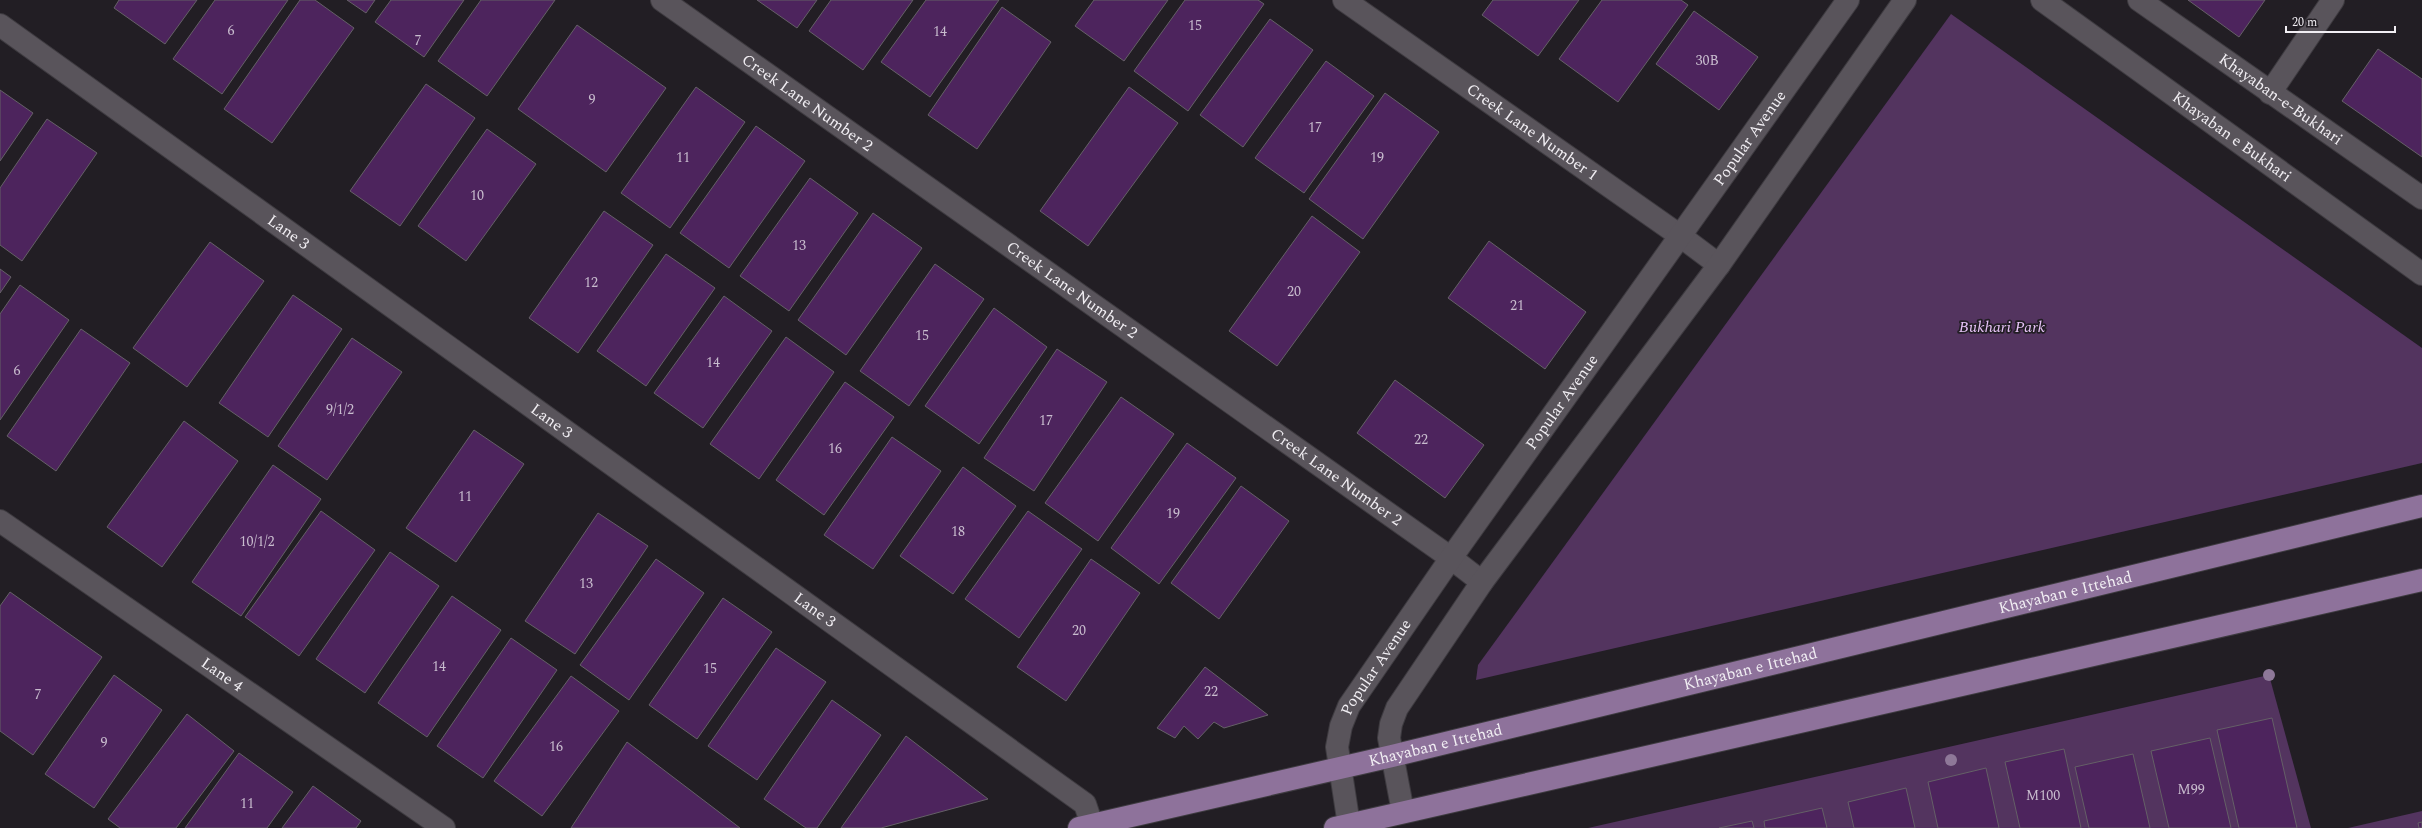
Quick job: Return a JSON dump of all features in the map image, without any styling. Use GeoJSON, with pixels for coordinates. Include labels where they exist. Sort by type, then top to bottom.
{"type":"FeatureCollection","features":[{"type":"Feature","properties":{"kind":"main road","name":"Khayaban e Ittehad"},"geometry":{"type":"LineString","coordinates":[[1085,826],[1392,756],[2422,506]]}},
{"type":"Feature","properties":{"kind":"main road"},"geometry":{"type":"LineString","coordinates":[[1342,826],[2422,580]]}},
{"type":"Feature","properties":{"kind":"street","name":"Creek Lane Number 2"},"geometry":{"type":"LineString","coordinates":[[662,0],[1451,558],[1482,582]]}},
{"type":"Feature","properties":{"kind":"street","name":"Creek Lane Number 1"},"geometry":{"type":"LineString","coordinates":[[1344,0],[1679,235],[1719,265]]}},
{"type":"Feature","properties":{"kind":"street","name":"Popular Avenue"},"geometry":{"type":"LineString","coordinates":[[1342,826],[1337,747],[1341,726],[1350,706],[1451,558],[1679,235],[1848,0]]}},
{"type":"Feature","properties":{"kind":"street"},"geometry":{"type":"LineString","coordinates":[[1403,812],[1389,738],[1391,724],[1397,708],[1482,582],[1719,265],[1905,0]]}},
{"type":"Feature","properties":{"kind":"street","name":"Khayaban e Bukhari"},"geometry":{"type":"LineString","coordinates":[[2042,0],[2422,274]]}},
{"type":"Feature","properties":{"kind":"street","name":"Khayaban-e-Bukhari"},"geometry":{"type":"LineString","coordinates":[[2139,0],[2422,198]]}},
{"type":"Feature","properties":{"kind":"street"},"geometry":{"type":"LineString","coordinates":[[2270,93],[2333,0]]}},
{"type":"Feature","properties":{"kind":"street","name":"Lane 3"},"geometry":{"type":"LineString","coordinates":[[0,25],[1085,804],[1085,826]]}},
{"type":"Feature","properties":{"kind":"street","name":"Lane 4"},"geometry":{"type":"LineString","coordinates":[[0,521],[444,828]]}},
{"type":"Feature","properties":{"kind":"green space","name":"Bukhari Park"},"geometry":{"type":"Polygon","coordinates":[[[1951,14],[2422,348],[2422,463],[1476,680],[1478,665],[1951,14]]]}},
{"type":"Feature","properties":{"kind":"green space"},"geometry":{"type":"Polygon","coordinates":[[[2269,675],[2311,828],[1588,828],[2269,675]]]}},
{"type":"Feature","properties":{"kind":"green space"},"geometry":{"type":"Polygon","coordinates":[[[2422,811],[2422,828],[2348,828],[2422,811]]]}},
{"type":"Feature","properties":{"kind":"building"},"geometry":{"type":"Polygon","coordinates":[[[119,0],[197,0],[165,44],[114,8],[119,0]]]}},
{"type":"Feature","properties":{"kind":"building"},"geometry":{"type":"Polygon","coordinates":[[[215,0],[288,0],[222,94],[173,59],[215,0]]]}},
{"type":"Feature","properties":{"kind":"building"},"geometry":{"type":"Polygon","coordinates":[[[300,0],[315,0],[354,28],[272,143],[224,109],[300,0]]]}},
{"type":"Feature","properties":{"kind":"building"},"geometry":{"type":"Polygon","coordinates":[[[347,0],[375,0],[366,13],[347,0]]]}},
{"type":"Feature","properties":{"kind":"building"},"geometry":{"type":"Polygon","coordinates":[[[391,0],[464,0],[424,57],[375,22],[391,0]]]}},
{"type":"Feature","properties":{"kind":"building"},"geometry":{"type":"Polygon","coordinates":[[[481,0],[555,0],[487,96],[438,61],[481,0]]]}},
{"type":"Feature","properties":{"kind":"building"},"geometry":{"type":"Polygon","coordinates":[[[757,0],[817,0],[797,28],[757,0]]]}},
{"type":"Feature","properties":{"kind":"building"},"geometry":{"type":"Polygon","coordinates":[[[831,0],[913,0],[863,70],[809,31],[831,0]]]}},
{"type":"Feature","properties":{"kind":"building"},"geometry":{"type":"Polygon","coordinates":[[[926,0],[999,0],[930,97],[881,62],[926,0]]]}},
{"type":"Feature","properties":{"kind":"building"},"geometry":{"type":"Polygon","coordinates":[[[1094,0],[1168,0],[1124,61],[1075,26],[1094,0]]]}},
{"type":"Feature","properties":{"kind":"building"},"geometry":{"type":"Polygon","coordinates":[[[1185,0],[1258,0],[1264,4],[1188,111],[1134,71],[1185,0]]]}},
{"type":"Feature","properties":{"kind":"building"},"geometry":{"type":"Polygon","coordinates":[[[1493,0],[1579,0],[1538,56],[1482,15],[1493,0]]]}},
{"type":"Feature","properties":{"kind":"building"},"geometry":{"type":"Polygon","coordinates":[[[1602,0],[1681,0],[1688,5],[1618,102],[1559,59],[1602,0]]]}},
{"type":"Feature","properties":{"kind":"building"},"geometry":{"type":"Polygon","coordinates":[[[2188,0],[2265,0],[2239,37],[2188,0]]]}},
{"type":"Feature","properties":{"kind":"building"},"geometry":{"type":"Polygon","coordinates":[[[1002,7],[1051,42],[977,149],[928,115],[1002,7]]]}},
{"type":"Feature","properties":{"kind":"building"},"geometry":{"type":"Polygon","coordinates":[[[1694,11],[1758,57],[1719,110],[1656,64],[1694,11]]]}},
{"type":"Feature","properties":{"kind":"building"},"geometry":{"type":"Polygon","coordinates":[[[1270,19],[1313,50],[1243,147],[1200,115],[1270,19]]]}},
{"type":"Feature","properties":{"kind":"building"},"geometry":{"type":"Polygon","coordinates":[[[577,25],[666,88],[606,172],[518,109],[577,25]]]}},
{"type":"Feature","properties":{"kind":"building"},"geometry":{"type":"Polygon","coordinates":[[[2378,49],[2422,79],[2422,157],[2342,101],[2378,49]]]}},
{"type":"Feature","properties":{"kind":"building"},"geometry":{"type":"Polygon","coordinates":[[[1326,61],[1374,96],[1304,193],[1255,158],[1326,61]]]}},
{"type":"Feature","properties":{"kind":"building"},"geometry":{"type":"Polygon","coordinates":[[[426,84],[475,118],[400,226],[350,191],[426,84]]]}},
{"type":"Feature","properties":{"kind":"building"},"geometry":{"type":"Polygon","coordinates":[[[696,87],[745,122],[670,228],[621,193],[696,87]]]}},
{"type":"Feature","properties":{"kind":"building"},"geometry":{"type":"Polygon","coordinates":[[[1129,87],[1178,123],[1088,246],[1040,211],[1129,87]]]}},
{"type":"Feature","properties":{"kind":"building"},"geometry":{"type":"Polygon","coordinates":[[[0,90],[33,113],[0,161],[0,90]]]}},
{"type":"Feature","properties":{"kind":"building"},"geometry":{"type":"Polygon","coordinates":[[[1385,93],[1439,132],[1363,239],[1309,199],[1385,93]]]}},
{"type":"Feature","properties":{"kind":"building"},"geometry":{"type":"Polygon","coordinates":[[[47,119],[97,153],[22,261],[0,245],[0,188],[47,119]]]}},
{"type":"Feature","properties":{"kind":"building"},"geometry":{"type":"Polygon","coordinates":[[[756,126],[805,161],[729,268],[680,233],[756,126]]]}},
{"type":"Feature","properties":{"kind":"building"},"geometry":{"type":"Polygon","coordinates":[[[487,129],[536,164],[466,261],[418,226],[487,129]]]}},
{"type":"Feature","properties":{"kind":"building"},"geometry":{"type":"Polygon","coordinates":[[[810,178],[858,213],[789,311],[740,276],[810,178]]]}},
{"type":"Feature","properties":{"kind":"building"},"geometry":{"type":"Polygon","coordinates":[[[604,211],[653,245],[578,353],[529,318],[604,211]]]}},
{"type":"Feature","properties":{"kind":"building"},"geometry":{"type":"Polygon","coordinates":[[[873,213],[922,248],[846,355],[798,320],[873,213]]]}},
{"type":"Feature","properties":{"kind":"building"},"geometry":{"type":"Polygon","coordinates":[[[1312,216],[1360,252],[1277,366],[1229,331],[1312,216]]]}},
{"type":"Feature","properties":{"kind":"building"},"geometry":{"type":"Polygon","coordinates":[[[1489,241],[1586,312],[1545,369],[1448,298],[1489,241]]]}},
{"type":"Feature","properties":{"kind":"building"},"geometry":{"type":"Polygon","coordinates":[[[210,242],[264,281],[187,387],[133,348],[210,242]]]}},
{"type":"Feature","properties":{"kind":"building"},"geometry":{"type":"Polygon","coordinates":[[[666,254],[715,288],[646,386],[597,351],[666,254]]]}},
{"type":"Feature","properties":{"kind":"building"},"geometry":{"type":"Polygon","coordinates":[[[935,264],[984,299],[909,406],[860,371],[935,264]]]}},
{"type":"Feature","properties":{"kind":"building"},"geometry":{"type":"Polygon","coordinates":[[[0,269],[11,277],[0,293],[0,269]]]}},
{"type":"Feature","properties":{"kind":"building"},"geometry":{"type":"Polygon","coordinates":[[[20,285],[69,320],[0,420],[0,314],[20,285]]]}},
{"type":"Feature","properties":{"kind":"building"},"geometry":{"type":"Polygon","coordinates":[[[293,295],[342,329],[268,437],[219,403],[293,295]]]}},
{"type":"Feature","properties":{"kind":"building"},"geometry":{"type":"Polygon","coordinates":[[[724,296],[772,331],[703,428],[654,393],[724,296]]]}},
{"type":"Feature","properties":{"kind":"building"},"geometry":{"type":"Polygon","coordinates":[[[994,308],[1047,347],[979,444],[925,406],[994,308]]]}},
{"type":"Feature","properties":{"kind":"building"},"geometry":{"type":"Polygon","coordinates":[[[81,329],[130,363],[56,471],[7,436],[81,329]]]}},
{"type":"Feature","properties":{"kind":"building"},"geometry":{"type":"Polygon","coordinates":[[[786,337],[834,372],[759,479],[710,444],[786,337]]]}},
{"type":"Feature","properties":{"kind":"building"},"geometry":{"type":"Polygon","coordinates":[[[352,338],[402,372],[327,480],[278,446],[352,338]]]}},
{"type":"Feature","properties":{"kind":"building"},"geometry":{"type":"Polygon","coordinates":[[[1057,349],[1107,382],[1034,491],[984,458],[1057,349]]]}},
{"type":"Feature","properties":{"kind":"building"},"geometry":{"type":"Polygon","coordinates":[[[1395,380],[1484,445],[1445,498],[1357,433],[1395,380]]]}},
{"type":"Feature","properties":{"kind":"building"},"geometry":{"type":"Polygon","coordinates":[[[845,382],[894,417],[824,515],[776,480],[845,382]]]}},
{"type":"Feature","properties":{"kind":"building"},"geometry":{"type":"Polygon","coordinates":[[[1121,397],[1174,434],[1098,541],[1045,503],[1121,397]]]}},
{"type":"Feature","properties":{"kind":"building"},"geometry":{"type":"Polygon","coordinates":[[[184,421],[238,461],[162,567],[107,527],[184,421]]]}},
{"type":"Feature","properties":{"kind":"building"},"geometry":{"type":"Polygon","coordinates":[[[474,430],[524,464],[456,562],[406,528],[474,430]]]}},
{"type":"Feature","properties":{"kind":"building"},"geometry":{"type":"Polygon","coordinates":[[[892,437],[941,471],[873,569],[824,535],[892,437]]]}},
{"type":"Feature","properties":{"kind":"building"},"geometry":{"type":"Polygon","coordinates":[[[1187,443],[1236,478],[1159,584],[1111,548],[1187,443]]]}},
{"type":"Feature","properties":{"kind":"building"},"geometry":{"type":"Polygon","coordinates":[[[273,465],[321,499],[241,616],[192,582],[273,465]]]}},
{"type":"Feature","properties":{"kind":"building"},"geometry":{"type":"Polygon","coordinates":[[[963,467],[1016,506],[953,594],[900,556],[963,467]]]}},
{"type":"Feature","properties":{"kind":"building"},"geometry":{"type":"Polygon","coordinates":[[[1241,486],[1289,521],[1219,619],[1171,583],[1241,486]]]}},
{"type":"Feature","properties":{"kind":"building"},"geometry":{"type":"Polygon","coordinates":[[[321,511],[375,550],[299,656],[245,617],[321,511]]]}},
{"type":"Feature","properties":{"kind":"building"},"geometry":{"type":"Polygon","coordinates":[[[1028,511],[1082,549],[1019,638],[965,599],[1028,511]]]}},
{"type":"Feature","properties":{"kind":"building"},"geometry":{"type":"Polygon","coordinates":[[[598,513],[648,546],[575,654],[525,621],[598,513]]]}},
{"type":"Feature","properties":{"kind":"building"},"geometry":{"type":"Polygon","coordinates":[[[390,552],[439,586],[365,693],[316,659],[390,552]]]}},
{"type":"Feature","properties":{"kind":"building"},"geometry":{"type":"Polygon","coordinates":[[[656,559],[704,593],[629,700],[580,665],[656,559]]]}},
{"type":"Feature","properties":{"kind":"building"},"geometry":{"type":"Polygon","coordinates":[[[1091,559],[1140,593],[1066,701],[1017,667],[1091,559]]]}},
{"type":"Feature","properties":{"kind":"building"},"geometry":{"type":"Polygon","coordinates":[[[10,592],[102,657],[33,755],[0,731],[0,606],[10,592]]]}},
{"type":"Feature","properties":{"kind":"building"},"geometry":{"type":"Polygon","coordinates":[[[452,596],[501,630],[427,737],[378,703],[452,596]]]}},
{"type":"Feature","properties":{"kind":"building"},"geometry":{"type":"Polygon","coordinates":[[[723,598],[772,632],[697,739],[649,705],[723,598]]]}},
{"type":"Feature","properties":{"kind":"building"},"geometry":{"type":"Polygon","coordinates":[[[511,638],[557,670],[483,778],[437,746],[511,638]]]}},
{"type":"Feature","properties":{"kind":"building"},"geometry":{"type":"Polygon","coordinates":[[[776,648],[826,682],[757,780],[708,746],[776,648]]]}},
{"type":"Feature","properties":{"kind":"building"},"geometry":{"type":"Polygon","coordinates":[[[1205,667],[1268,715],[1224,728],[1214,722],[1198,739],[1184,726],[1175,738],[1157,728],[1205,667]]]}},
{"type":"Feature","properties":{"kind":"building"},"geometry":{"type":"Polygon","coordinates":[[[114,675],[162,710],[94,808],[45,774],[114,675]]]}},
{"type":"Feature","properties":{"kind":"building"},"geometry":{"type":"Polygon","coordinates":[[[571,676],[619,711],[542,816],[494,781],[571,676]]]}},
{"type":"Feature","properties":{"kind":"building"},"geometry":{"type":"Polygon","coordinates":[[[832,700],[881,735],[817,828],[806,828],[764,799],[832,700]]]}},
{"type":"Feature","properties":{"kind":"building"},"geometry":{"type":"Polygon","coordinates":[[[187,714],[234,751],[176,828],[120,828],[108,819],[187,714]]]}},
{"type":"Feature","properties":{"kind":"building"},"geometry":{"type":"Polygon","coordinates":[[[2272,718],[2297,828],[2239,828],[2217,730],[2272,718]]]}},
{"type":"Feature","properties":{"kind":"building"},"geometry":{"type":"Polygon","coordinates":[[[906,736],[988,799],[881,828],[841,828],[906,736]]]}},
{"type":"Feature","properties":{"kind":"building"},"geometry":{"type":"Polygon","coordinates":[[[2210,738],[2231,828],[2169,828],[2151,751],[2210,738]]]}},
{"type":"Feature","properties":{"kind":"building"},"geometry":{"type":"Polygon","coordinates":[[[627,742],[740,828],[571,828],[627,742]]]}},
{"type":"Feature","properties":{"kind":"building"},"geometry":{"type":"Polygon","coordinates":[[[2064,749],[2081,828],[2020,828],[2005,762],[2064,749]]]}},
{"type":"Feature","properties":{"kind":"building"},"geometry":{"type":"Polygon","coordinates":[[[239,753],[293,792],[267,828],[185,828],[239,753]]]}},
{"type":"Feature","properties":{"kind":"building"},"geometry":{"type":"Polygon","coordinates":[[[2133,754],[2150,828],[2089,828],[2075,767],[2133,754]]]}},
{"type":"Feature","properties":{"kind":"building"},"geometry":{"type":"Polygon","coordinates":[[[1986,768],[1999,828],[1938,828],[1928,782],[1986,768]]]}},
{"type":"Feature","properties":{"kind":"building"},"geometry":{"type":"Polygon","coordinates":[[[313,786],[361,821],[356,828],[282,828],[313,786]]]}},
{"type":"Feature","properties":{"kind":"building"},"geometry":{"type":"Polygon","coordinates":[[[1906,788],[1915,828],[1854,828],[1848,802],[1906,788]]]}},
{"type":"Feature","properties":{"kind":"building"},"geometry":{"type":"Polygon","coordinates":[[[1822,808],[1827,828],[1765,828],[1764,821],[1822,808]]]}},
{"type":"Feature","properties":{"kind":"building"},"geometry":{"type":"Polygon","coordinates":[[[1752,821],[1754,828],[1719,828],[1752,821]]]}},
{"type":"Feature","properties":{"kind":"building"},"geometry":{"type":"Polygon","coordinates":[[[2422,822],[2422,828],[2419,828],[2418,823],[2422,822]]]}}]}
